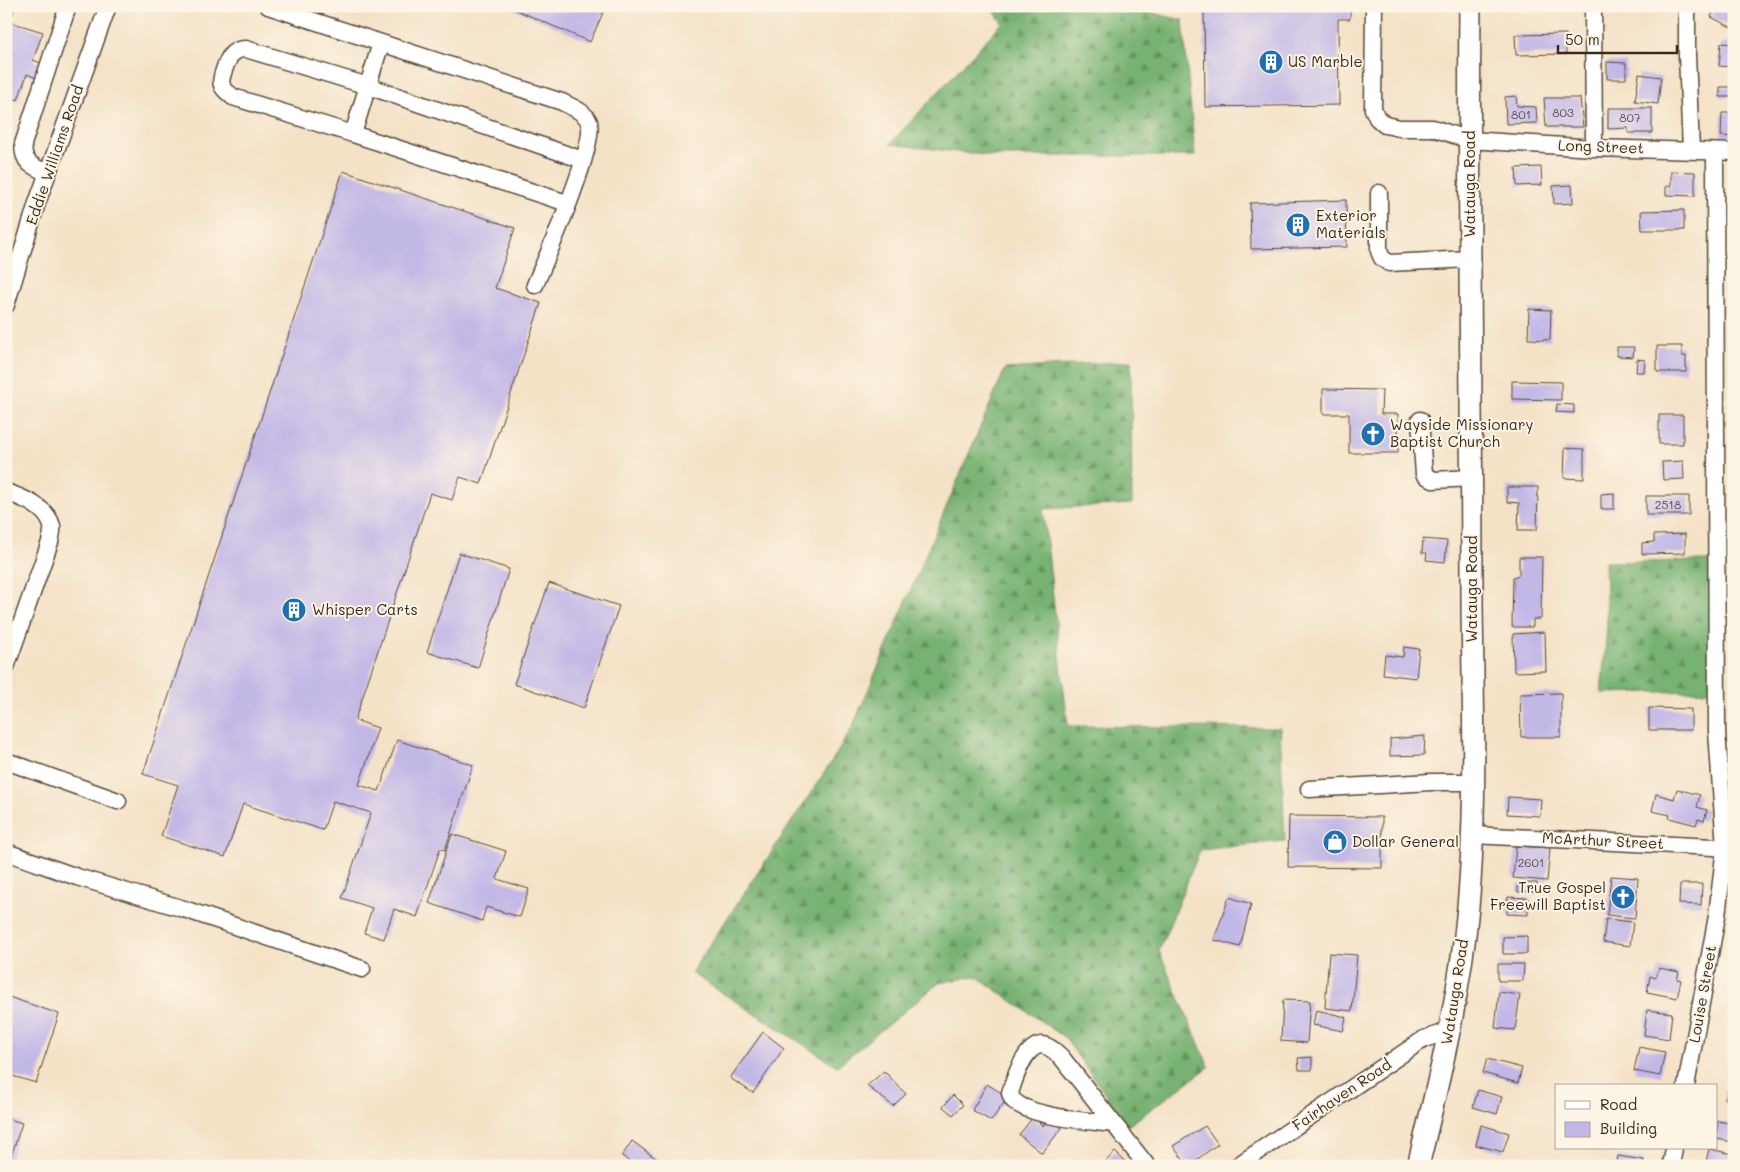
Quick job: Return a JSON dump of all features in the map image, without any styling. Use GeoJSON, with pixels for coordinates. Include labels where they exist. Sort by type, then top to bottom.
{"type":"FeatureCollection","features":[{"type":"Feature","properties":{"kind":"main road","name":"Watauga Road"},"geometry":{"type":"LineString","coordinates":[[1418,1166],[1450,1031],[1468,909],[1472,835],[1473,478],[1469,140],[1470,6]]}},
{"type":"Feature","properties":{"kind":"street"},"geometry":{"type":"LineString","coordinates":[[48,173],[28,163],[24,154],[24,144],[68,6]]}},
{"type":"Feature","properties":{"kind":"street","name":"Eddie Williams Road"},"geometry":{"type":"LineString","coordinates":[[6,305],[48,173],[108,6]]}},
{"type":"Feature","properties":{"kind":"street"},"geometry":{"type":"LineString","coordinates":[[268,6],[562,102],[579,110],[589,121],[590,133],[568,203],[535,285]]}},
{"type":"Feature","properties":{"kind":"street","name":"Long Street"},"geometry":{"type":"LineString","coordinates":[[1374,6],[1373,109],[1377,118],[1386,125],[1400,128],[1433,128],[1469,140],[1594,148],[1734,152]]}},
{"type":"Feature","properties":{"kind":"street"},"geometry":{"type":"LineString","coordinates":[[1593,6],[1594,148]]}},
{"type":"Feature","properties":{"kind":"street"},"geometry":{"type":"LineString","coordinates":[[1687,6],[1691,150]]}},
{"type":"Feature","properties":{"kind":"street"},"geometry":{"type":"LineString","coordinates":[[353,134],[381,43]]}},
{"type":"Feature","properties":{"kind":"street"},"geometry":{"type":"LineString","coordinates":[[568,203],[233,97],[222,87],[221,81],[228,60],[233,52],[240,48],[368,86],[583,160]]}},
{"type":"Feature","properties":{"kind":"street","name":"Louise Street"},"geometry":{"type":"LineString","coordinates":[[1686,1084],[1729,847],[1717,731],[1715,152]]}},
{"type":"Feature","properties":{"kind":"street"},"geometry":{"type":"LineString","coordinates":[[1379,192],[1379,251],[1382,258],[1389,263],[1470,260]]}},
{"type":"Feature","properties":{"kind":"street"},"geometry":{"type":"LineString","coordinates":[[1420,420],[1424,474],[1433,480],[1473,478]]}},
{"type":"Feature","properties":{"kind":"street"},"geometry":{"type":"LineString","coordinates":[[6,492],[36,506],[46,515],[52,528],[50,542],[6,667]]}},
{"type":"Feature","properties":{"kind":"street"},"geometry":{"type":"LineString","coordinates":[[6,761],[118,801]]}},
{"type":"Feature","properties":{"kind":"street"},"geometry":{"type":"LineString","coordinates":[[1309,789],[1431,782],[1472,782]]}},
{"type":"Feature","properties":{"kind":"street","name":"McArthur Street"},"geometry":{"type":"LineString","coordinates":[[1472,835],[1729,847]]}},
{"type":"Feature","properties":{"kind":"street"},"geometry":{"type":"LineString","coordinates":[[6,852],[77,878],[184,909],[362,969]]}},
{"type":"Feature","properties":{"kind":"street","name":"Fairhaven Road"},"geometry":{"type":"LineString","coordinates":[[1237,1166],[1424,1039],[1450,1031]]}},
{"type":"Feature","properties":{"kind":"street"},"geometry":{"type":"LineString","coordinates":[[1113,1124],[1054,1117],[1027,1108],[1013,1100],[1010,1092],[1018,1069],[1032,1048],[1042,1045],[1052,1049],[1062,1058],[1147,1166]]}},
{"type":"Feature","properties":{"kind":"street"},"geometry":{"type":"LineString","coordinates":[[1671,1166],[1674,1150]]}},
{"type":"Feature","properties":{"kind":"green space"},"geometry":{"type":"Polygon","coordinates":[[[991,6],[1121,6],[1183,20],[1195,156],[991,156],[890,144],[1002,23],[991,6]]]}},
{"type":"Feature","properties":{"kind":"green space"},"geometry":{"type":"Polygon","coordinates":[[[1131,361],[1132,504],[1043,509],[1068,726],[1280,728],[1285,841],[1200,850],[1159,951],[1209,1067],[1128,1126],[1064,1037],[976,976],[939,983],[837,1066],[691,973],[852,728],[1005,369],[1131,361]]]}},
{"type":"Feature","properties":{"kind":"green space"},"geometry":{"type":"Polygon","coordinates":[[[1710,561],[1710,691],[1601,693],[1607,629],[1605,562],[1710,561]]]}},
{"type":"Feature","properties":{"kind":"building"},"geometry":{"type":"Polygon","coordinates":[[[6,6],[15,6],[10,22],[43,32],[33,60],[41,63],[36,78],[27,74],[18,100],[6,96],[6,6]]]}},
{"type":"Feature","properties":{"kind":"building"},"geometry":{"type":"Polygon","coordinates":[[[507,6],[606,6],[590,42],[507,6]]]}},
{"type":"Feature","properties":{"kind":"building","name":"US Marble"},"geometry":{"type":"Polygon","coordinates":[[[1204,6],[1350,6],[1350,19],[1338,19],[1339,105],[1205,107],[1204,6]]]}},
{"type":"Feature","properties":{"kind":"building"},"geometry":{"type":"Polygon","coordinates":[[[1716,6],[1734,6],[1734,22],[1731,27],[1711,17],[1716,6]]]}},
{"type":"Feature","properties":{"kind":"building"},"geometry":{"type":"Polygon","coordinates":[[[1566,34],[1566,54],[1516,55],[1515,35],[1566,34]]]}},
{"type":"Feature","properties":{"kind":"building"},"geometry":{"type":"Polygon","coordinates":[[[1721,43],[1734,44],[1734,67],[1719,66],[1721,43]]]}},
{"type":"Feature","properties":{"kind":"building"},"geometry":{"type":"Polygon","coordinates":[[[1607,62],[1626,63],[1626,79],[1607,79],[1607,62]]]}},
{"type":"Feature","properties":{"kind":"building"},"geometry":{"type":"Polygon","coordinates":[[[1639,74],[1661,77],[1658,104],[1635,101],[1639,74]]]}},
{"type":"Feature","properties":{"kind":"building"},"geometry":{"type":"Polygon","coordinates":[[[1720,87],[1734,87],[1734,97],[1720,97],[1720,87]]]}},
{"type":"Feature","properties":{"kind":"building"},"geometry":{"type":"Polygon","coordinates":[[[1516,96],[1517,106],[1536,107],[1537,123],[1506,124],[1505,97],[1516,96]]]}},
{"type":"Feature","properties":{"kind":"building"},"geometry":{"type":"Polygon","coordinates":[[[1544,98],[1580,98],[1583,127],[1546,127],[1544,98]]]}},
{"type":"Feature","properties":{"kind":"building"},"geometry":{"type":"Polygon","coordinates":[[[1608,108],[1652,108],[1652,133],[1628,133],[1628,128],[1608,129],[1608,108]]]}},
{"type":"Feature","properties":{"kind":"building"},"geometry":{"type":"Polygon","coordinates":[[[1722,113],[1734,113],[1734,137],[1721,136],[1722,113]]]}},
{"type":"Feature","properties":{"kind":"building"},"geometry":{"type":"Polygon","coordinates":[[[1541,167],[1542,185],[1517,186],[1516,168],[1541,167]]]}},
{"type":"Feature","properties":{"kind":"building","name":"Whisper Carts"},"geometry":{"type":"Polygon","coordinates":[[[343,171],[515,228],[495,288],[541,303],[481,484],[460,477],[452,500],[430,493],[355,720],[378,728],[359,785],[379,791],[397,740],[473,765],[445,850],[440,849],[417,917],[394,909],[384,939],[364,933],[372,908],[342,898],[371,813],[333,801],[323,830],[243,804],[225,857],[161,836],[178,785],[143,774],[343,171]]]}},
{"type":"Feature","properties":{"kind":"building"},"geometry":{"type":"Polygon","coordinates":[[[1671,171],[1695,172],[1695,196],[1666,195],[1666,186],[1671,186],[1671,171]]]}},
{"type":"Feature","properties":{"kind":"building"},"geometry":{"type":"Polygon","coordinates":[[[1572,185],[1573,203],[1554,204],[1553,186],[1572,185]]]}},
{"type":"Feature","properties":{"kind":"building","name":"Exterior Materials"},"geometry":{"type":"Polygon","coordinates":[[[1346,200],[1347,247],[1251,249],[1250,203],[1346,200]]]}},
{"type":"Feature","properties":{"kind":"building"},"geometry":{"type":"Polygon","coordinates":[[[1684,210],[1684,230],[1642,230],[1641,211],[1684,210]]]}},
{"type":"Feature","properties":{"kind":"building"},"geometry":{"type":"Polygon","coordinates":[[[1529,309],[1551,310],[1550,340],[1528,339],[1529,309]]]}},
{"type":"Feature","properties":{"kind":"building"},"geometry":{"type":"Polygon","coordinates":[[[1657,346],[1682,346],[1682,356],[1686,356],[1686,372],[1657,372],[1657,346]]]}},
{"type":"Feature","properties":{"kind":"building"},"geometry":{"type":"Polygon","coordinates":[[[1617,347],[1634,347],[1633,357],[1617,356],[1617,347]]]}},
{"type":"Feature","properties":{"kind":"building"},"geometry":{"type":"Polygon","coordinates":[[[1637,359],[1645,360],[1644,372],[1636,372],[1637,359]]]}},
{"type":"Feature","properties":{"kind":"building"},"geometry":{"type":"Polygon","coordinates":[[[1512,381],[1561,382],[1561,400],[1512,399],[1512,381]]]}},
{"type":"Feature","properties":{"kind":"building"},"geometry":{"type":"Polygon","coordinates":[[[1323,389],[1382,390],[1381,414],[1398,414],[1398,453],[1349,453],[1349,414],[1323,414],[1323,389]]]}},
{"type":"Feature","properties":{"kind":"building"},"geometry":{"type":"Polygon","coordinates":[[[1557,404],[1574,405],[1574,413],[1556,412],[1557,404]]]}},
{"type":"Feature","properties":{"kind":"building"},"geometry":{"type":"Polygon","coordinates":[[[1659,415],[1683,415],[1683,444],[1659,444],[1659,415]]]}},
{"type":"Feature","properties":{"kind":"building"},"geometry":{"type":"Polygon","coordinates":[[[1565,448],[1584,449],[1584,479],[1564,478],[1565,448]]]}},
{"type":"Feature","properties":{"kind":"building"},"geometry":{"type":"Polygon","coordinates":[[[1683,461],[1684,479],[1663,480],[1662,462],[1683,461]]]}},
{"type":"Feature","properties":{"kind":"building"},"geometry":{"type":"Polygon","coordinates":[[[1507,487],[1538,487],[1537,530],[1518,530],[1519,503],[1507,502],[1507,487]]]}},
{"type":"Feature","properties":{"kind":"building"},"geometry":{"type":"Polygon","coordinates":[[[1614,493],[1614,509],[1601,509],[1601,494],[1614,493]]]}},
{"type":"Feature","properties":{"kind":"building"},"geometry":{"type":"Polygon","coordinates":[[[1646,496],[1689,496],[1689,515],[1646,515],[1646,496]]]}},
{"type":"Feature","properties":{"kind":"building"},"geometry":{"type":"Polygon","coordinates":[[[1685,534],[1685,553],[1642,554],[1642,543],[1654,542],[1654,535],[1685,534]]]}},
{"type":"Feature","properties":{"kind":"building"},"geometry":{"type":"Polygon","coordinates":[[[1423,539],[1447,541],[1445,562],[1426,560],[1427,553],[1422,553],[1423,539]]]}},
{"type":"Feature","properties":{"kind":"building"},"geometry":{"type":"Polygon","coordinates":[[[459,553],[509,569],[478,668],[427,652],[459,553]]]}},
{"type":"Feature","properties":{"kind":"building"},"geometry":{"type":"Polygon","coordinates":[[[1519,557],[1542,557],[1541,619],[1533,619],[1533,627],[1512,627],[1513,577],[1519,575],[1519,557]]]}},
{"type":"Feature","properties":{"kind":"building"},"geometry":{"type":"Polygon","coordinates":[[[549,583],[619,606],[584,708],[514,684],[549,583]]]}},
{"type":"Feature","properties":{"kind":"building"},"geometry":{"type":"Polygon","coordinates":[[[1545,632],[1546,671],[1514,672],[1513,634],[1545,632]]]}},
{"type":"Feature","properties":{"kind":"building"},"geometry":{"type":"Polygon","coordinates":[[[1404,647],[1419,649],[1416,678],[1383,674],[1385,655],[1403,657],[1404,647]]]}},
{"type":"Feature","properties":{"kind":"building"},"geometry":{"type":"Polygon","coordinates":[[[1561,693],[1561,737],[1521,737],[1520,694],[1561,693]]]}},
{"type":"Feature","properties":{"kind":"building"},"geometry":{"type":"Polygon","coordinates":[[[1649,708],[1691,709],[1691,730],[1649,730],[1649,708]]]}},
{"type":"Feature","properties":{"kind":"building"},"geometry":{"type":"Polygon","coordinates":[[[1425,736],[1424,755],[1390,756],[1390,739],[1425,736]]]}},
{"type":"Feature","properties":{"kind":"building"},"geometry":{"type":"Polygon","coordinates":[[[1677,789],[1700,795],[1697,807],[1707,810],[1704,821],[1698,819],[1696,825],[1669,818],[1670,815],[1652,811],[1656,794],[1674,799],[1677,789]]]}},
{"type":"Feature","properties":{"kind":"building"},"geometry":{"type":"Polygon","coordinates":[[[1508,797],[1541,799],[1540,816],[1507,814],[1508,797]]]}},
{"type":"Feature","properties":{"kind":"building","name":"Dollar General"},"geometry":{"type":"Polygon","coordinates":[[[1289,816],[1382,817],[1382,868],[1288,867],[1289,816]]]}},
{"type":"Feature","properties":{"kind":"building"},"geometry":{"type":"Polygon","coordinates":[[[452,834],[506,851],[497,879],[529,889],[520,917],[486,907],[482,921],[429,903],[452,834]]]}},
{"type":"Feature","properties":{"kind":"building"},"geometry":{"type":"Polygon","coordinates":[[[1516,846],[1550,848],[1547,881],[1513,878],[1516,846]]]}},
{"type":"Feature","properties":{"kind":"building","name":"True Gospel Freewill Baptist"},"geometry":{"type":"Polygon","coordinates":[[[1611,876],[1638,878],[1635,918],[1607,915],[1611,876]]]}},
{"type":"Feature","properties":{"kind":"building"},"geometry":{"type":"Polygon","coordinates":[[[1518,883],[1537,883],[1537,891],[1518,892],[1518,883]]]}},
{"type":"Feature","properties":{"kind":"building"},"geometry":{"type":"Polygon","coordinates":[[[1680,884],[1702,884],[1701,905],[1679,904],[1680,884]]]}},
{"type":"Feature","properties":{"kind":"building"},"geometry":{"type":"Polygon","coordinates":[[[1229,897],[1251,904],[1240,947],[1214,940],[1229,897]]]}},
{"type":"Feature","properties":{"kind":"building"},"geometry":{"type":"Polygon","coordinates":[[[1508,897],[1528,898],[1528,915],[1507,914],[1508,897]]]}},
{"type":"Feature","properties":{"kind":"building"},"geometry":{"type":"Polygon","coordinates":[[[1606,919],[1633,922],[1630,946],[1603,942],[1606,919]]]}},
{"type":"Feature","properties":{"kind":"building"},"geometry":{"type":"Polygon","coordinates":[[[1527,936],[1527,954],[1503,954],[1503,937],[1527,936]]]}},
{"type":"Feature","properties":{"kind":"building"},"geometry":{"type":"Polygon","coordinates":[[[1329,953],[1357,955],[1352,1011],[1325,1008],[1329,953]]]}},
{"type":"Feature","properties":{"kind":"building"},"geometry":{"type":"Polygon","coordinates":[[[1498,964],[1524,964],[1523,981],[1498,981],[1498,964]]]}},
{"type":"Feature","properties":{"kind":"building"},"geometry":{"type":"Polygon","coordinates":[[[1659,968],[1679,972],[1677,979],[1681,980],[1677,998],[1647,992],[1650,976],[1656,978],[1659,968]]]}},
{"type":"Feature","properties":{"kind":"building"},"geometry":{"type":"Polygon","coordinates":[[[1499,992],[1520,995],[1515,1030],[1495,1028],[1499,992]]]}},
{"type":"Feature","properties":{"kind":"building"},"geometry":{"type":"Polygon","coordinates":[[[6,996],[59,1014],[36,1083],[6,1074],[6,996]]]}},
{"type":"Feature","properties":{"kind":"building"},"geometry":{"type":"Polygon","coordinates":[[[1283,1000],[1310,1001],[1307,1043],[1281,1041],[1283,1000]]]}},
{"type":"Feature","properties":{"kind":"building"},"geometry":{"type":"Polygon","coordinates":[[[1316,1010],[1346,1017],[1343,1031],[1313,1025],[1316,1010]]]}},
{"type":"Feature","properties":{"kind":"building"},"geometry":{"type":"Polygon","coordinates":[[[1647,1010],[1672,1013],[1669,1039],[1644,1035],[1647,1010]]]}},
{"type":"Feature","properties":{"kind":"building"},"geometry":{"type":"Polygon","coordinates":[[[763,1032],[784,1048],[753,1093],[730,1078],[763,1032]]]}},
{"type":"Feature","properties":{"kind":"building"},"geometry":{"type":"Polygon","coordinates":[[[1639,1047],[1665,1052],[1660,1076],[1634,1071],[1639,1047]]]}},
{"type":"Feature","properties":{"kind":"building"},"geometry":{"type":"Polygon","coordinates":[[[1312,1057],[1312,1070],[1299,1070],[1298,1058],[1312,1057]]]}},
{"type":"Feature","properties":{"kind":"building"},"geometry":{"type":"Polygon","coordinates":[[[1487,1059],[1522,1068],[1518,1083],[1483,1073],[1487,1059]]]}},
{"type":"Feature","properties":{"kind":"building"},"geometry":{"type":"Polygon","coordinates":[[[884,1071],[906,1094],[893,1106],[867,1086],[884,1071]]]}},
{"type":"Feature","properties":{"kind":"building"},"geometry":{"type":"Polygon","coordinates":[[[1730,1082],[1734,1082],[1734,1101],[1725,1099],[1730,1082]]]}},
{"type":"Feature","properties":{"kind":"building"},"geometry":{"type":"Polygon","coordinates":[[[987,1084],[1008,1097],[991,1121],[972,1110],[987,1084]]]}},
{"type":"Feature","properties":{"kind":"building"},"geometry":{"type":"Polygon","coordinates":[[[1478,1090],[1502,1097],[1497,1114],[1473,1107],[1478,1090]]]}},
{"type":"Feature","properties":{"kind":"building"},"geometry":{"type":"Polygon","coordinates":[[[953,1095],[963,1105],[953,1115],[943,1107],[953,1095]]]}},
{"type":"Feature","properties":{"kind":"building"},"geometry":{"type":"Polygon","coordinates":[[[1033,1117],[1043,1126],[1049,1118],[1062,1128],[1042,1153],[1019,1135],[1033,1117]]]}},
{"type":"Feature","properties":{"kind":"building"},"geometry":{"type":"Polygon","coordinates":[[[6,1118],[22,1123],[8,1166],[6,1166],[6,1118]]]}},
{"type":"Feature","properties":{"kind":"building"},"geometry":{"type":"Polygon","coordinates":[[[1718,1121],[1734,1124],[1734,1142],[1718,1139],[1718,1121]]]}},
{"type":"Feature","properties":{"kind":"building"},"geometry":{"type":"Polygon","coordinates":[[[1481,1125],[1509,1133],[1503,1152],[1476,1145],[1481,1125]]]}},
{"type":"Feature","properties":{"kind":"building"},"geometry":{"type":"Polygon","coordinates":[[[1205,1126],[1218,1144],[1188,1166],[1173,1146],[1205,1126]]]}},
{"type":"Feature","properties":{"kind":"building"},"geometry":{"type":"Polygon","coordinates":[[[632,1141],[661,1162],[658,1166],[635,1166],[622,1156],[632,1141]]]}},
{"type":"Feature","properties":{"kind":"building"},"geometry":{"type":"Polygon","coordinates":[[[1709,1150],[1734,1154],[1734,1166],[1705,1166],[1709,1150]]]}},
{"type":"Feature","properties":{"kind":"building"},"geometry":{"type":"Polygon","coordinates":[[[1115,1152],[1130,1166],[1101,1166],[1115,1152]]]}},
{"type":"Feature","properties":{"kind":"building"},"geometry":{"type":"Polygon","coordinates":[[[1618,1156],[1644,1160],[1643,1166],[1616,1166],[1618,1156]]]}},
{"type":"Feature","properties":{"kind":"place","name":"US Marble"},"geometry":{"type":"Point","coordinates":[1271,62]}},
{"type":"Feature","properties":{"kind":"place","name":"Exterior Materials"},"geometry":{"type":"Point","coordinates":[1298,225]}},
{"type":"Feature","properties":{"kind":"place","name":"Wayside Missionary Baptist Church"},"geometry":{"type":"Point","coordinates":[1373,434]}},
{"type":"Feature","properties":{"kind":"place","name":"Whisper Carts"},"geometry":{"type":"Point","coordinates":[294,610]}},
{"type":"Feature","properties":{"kind":"place","name":"Dollar General"},"geometry":{"type":"Point","coordinates":[1335,842]}},
{"type":"Feature","properties":{"kind":"place","name":"True Gospel Freewill Baptist"},"geometry":{"type":"Point","coordinates":[1623,897]}}]}
